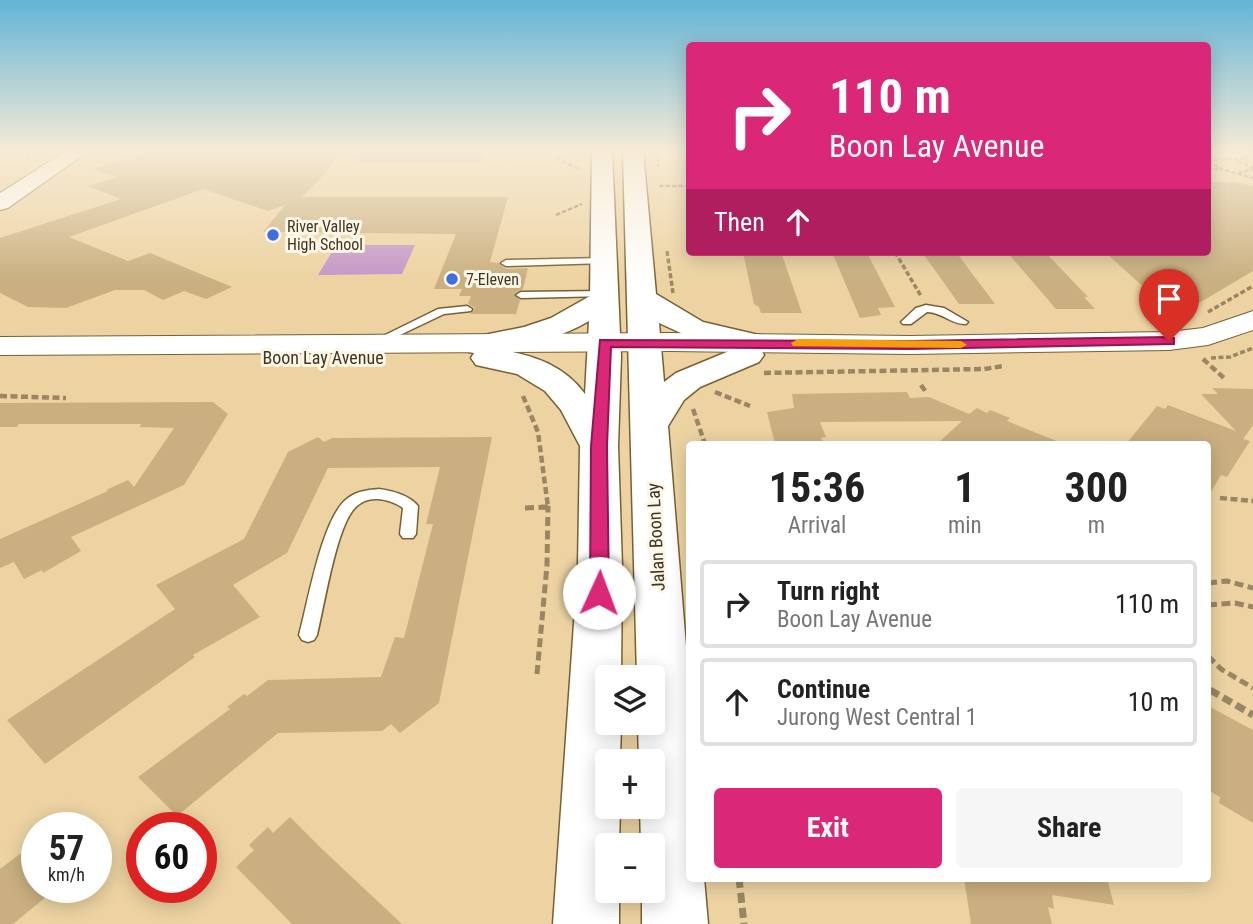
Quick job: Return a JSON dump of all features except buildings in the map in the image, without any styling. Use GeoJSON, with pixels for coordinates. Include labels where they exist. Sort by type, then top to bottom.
{"type":"FeatureCollection","features":[{"type":"Feature","properties":{"kind":"main road","name":"Jalan Boon Lay"},"geometry":{"type":"LineString","coordinates":[[603,194],[605,350],[662,431]]}},
{"type":"Feature","properties":{"kind":"main road","name":"Jalan Boon Lay"},"geometry":{"type":"LineString","coordinates":[[636,194],[646,349],[662,431],[674,924]]}},
{"type":"Feature","properties":{"kind":"main road"},"geometry":{"type":"LineString","coordinates":[[641,296],[682,326],[751,357]]}},
{"type":"Feature","properties":{"kind":"main road"},"geometry":{"type":"LineString","coordinates":[[484,351],[562,324],[604,297]]}},
{"type":"Feature","properties":{"kind":"main road"},"geometry":{"type":"LineString","coordinates":[[484,351],[519,361],[556,382],[574,399],[662,431],[670,394],[688,380],[751,357]]}},
{"type":"Feature","properties":{"kind":"main road","name":"Jalan Boon Lay"},"geometry":{"type":"LineString","coordinates":[[586,924],[600,566],[662,431]]}},
{"type":"Feature","properties":{"kind":"street","name":"Boon Lay Avenue"},"geometry":{"type":"LineString","coordinates":[[0,357],[646,349],[751,357],[910,345],[1169,341],[1208,336],[1253,320]]}},
{"type":"Feature","properties":{"kind":"street"},"geometry":{"type":"LineString","coordinates":[[751,357],[1180,353],[1229,348],[1253,338]]}},
{"type":"Feature","properties":{"kind":"street","name":"Boon Lay Avenue"},"geometry":{"type":"LineString","coordinates":[[0,346],[371,345],[484,351]]}},
{"type":"Feature","properties":{"kind":"lane"},"geometry":{"type":"LineString","coordinates":[[506,263],[604,261]]}},
{"type":"Feature","properties":{"kind":"lane"},"geometry":{"type":"LineString","coordinates":[[521,295],[604,297]]}},
{"type":"Feature","properties":{"kind":"lane"},"geometry":{"type":"LineString","coordinates":[[907,322],[915,310],[928,307],[945,311],[962,322]]}},
{"type":"Feature","properties":{"kind":"lane"},"geometry":{"type":"LineString","coordinates":[[371,345],[442,311],[467,309]]}},
{"type":"Feature","properties":{"kind":"lane"},"geometry":{"type":"LineString","coordinates":[[309,635],[337,528],[348,506],[369,495],[391,494],[411,506],[408,534]]}},
{"type":"Feature","properties":{"kind":"path"},"geometry":{"type":"LineString","coordinates":[[897,256],[928,307]]}},
{"type":"Feature","properties":{"kind":"path"},"geometry":{"type":"LineString","coordinates":[[1202,316],[1253,286]]}},
{"type":"Feature","properties":{"kind":"path"},"geometry":{"type":"LineString","coordinates":[[1195,359],[1230,356],[1253,348]]}},
{"type":"Feature","properties":{"kind":"path"},"geometry":{"type":"LineString","coordinates":[[751,357],[984,369],[1011,365]]}},
{"type":"Feature","properties":{"kind":"path"},"geometry":{"type":"LineString","coordinates":[[1203,359],[1224,378]]}},
{"type":"Feature","properties":{"kind":"path"},"geometry":{"type":"LineString","coordinates":[[922,385],[926,393]]}},
{"type":"Feature","properties":{"kind":"path"},"geometry":{"type":"LineString","coordinates":[[714,392],[750,406]]}},
{"type":"Feature","properties":{"kind":"path"},"geometry":{"type":"LineString","coordinates":[[0,396],[65,398]]}},
{"type":"Feature","properties":{"kind":"path"},"geometry":{"type":"LineString","coordinates":[[523,396],[538,432],[548,507],[547,565],[537,674]]}},
{"type":"Feature","properties":{"kind":"path"},"geometry":{"type":"LineString","coordinates":[[1220,498],[1253,501]]}},
{"type":"Feature","properties":{"kind":"path"},"geometry":{"type":"LineString","coordinates":[[525,508],[548,507]]}},
{"type":"Feature","properties":{"kind":"path"},"geometry":{"type":"LineString","coordinates":[[1211,583],[1227,581],[1253,588]]}},
{"type":"Feature","properties":{"kind":"path"},"geometry":{"type":"LineString","coordinates":[[1211,605],[1235,603],[1253,607]]}},
{"type":"Feature","properties":{"kind":"path"},"geometry":{"type":"LineString","coordinates":[[1211,659],[1221,669],[1253,688]]}},
{"type":"Feature","properties":{"kind":"path"},"geometry":{"type":"LineString","coordinates":[[1211,691],[1253,715]]}},
{"type":"Feature","properties":{"kind":"path"},"geometry":{"type":"LineString","coordinates":[[739,882],[744,924]]}},
{"type":"Feature","properties":{"kind":"shaded area"},"geometry":{"type":"Polygon","coordinates":[[[336,245],[415,245],[402,274],[318,275],[336,245]]]}},
{"type":"Feature","properties":{"kind":"slow traffic"},"geometry":{"type":"LineString","coordinates":[[798,343],[961,345]]}},
{"type":"Feature","properties":{"kind":"place","name":"River Valley High School"},"geometry":{"type":"Point","coordinates":[273,235]}},
{"type":"Feature","properties":{"kind":"place","name":"7-Eleven"},"geometry":{"type":"Point","coordinates":[452,279]}},
{"type":"Feature","properties":{"kind":"route"},"geometry":{"type":"LineString","coordinates":[[599,593],[599,446],[605,343],[910,345],[1169,341]]}}]}
